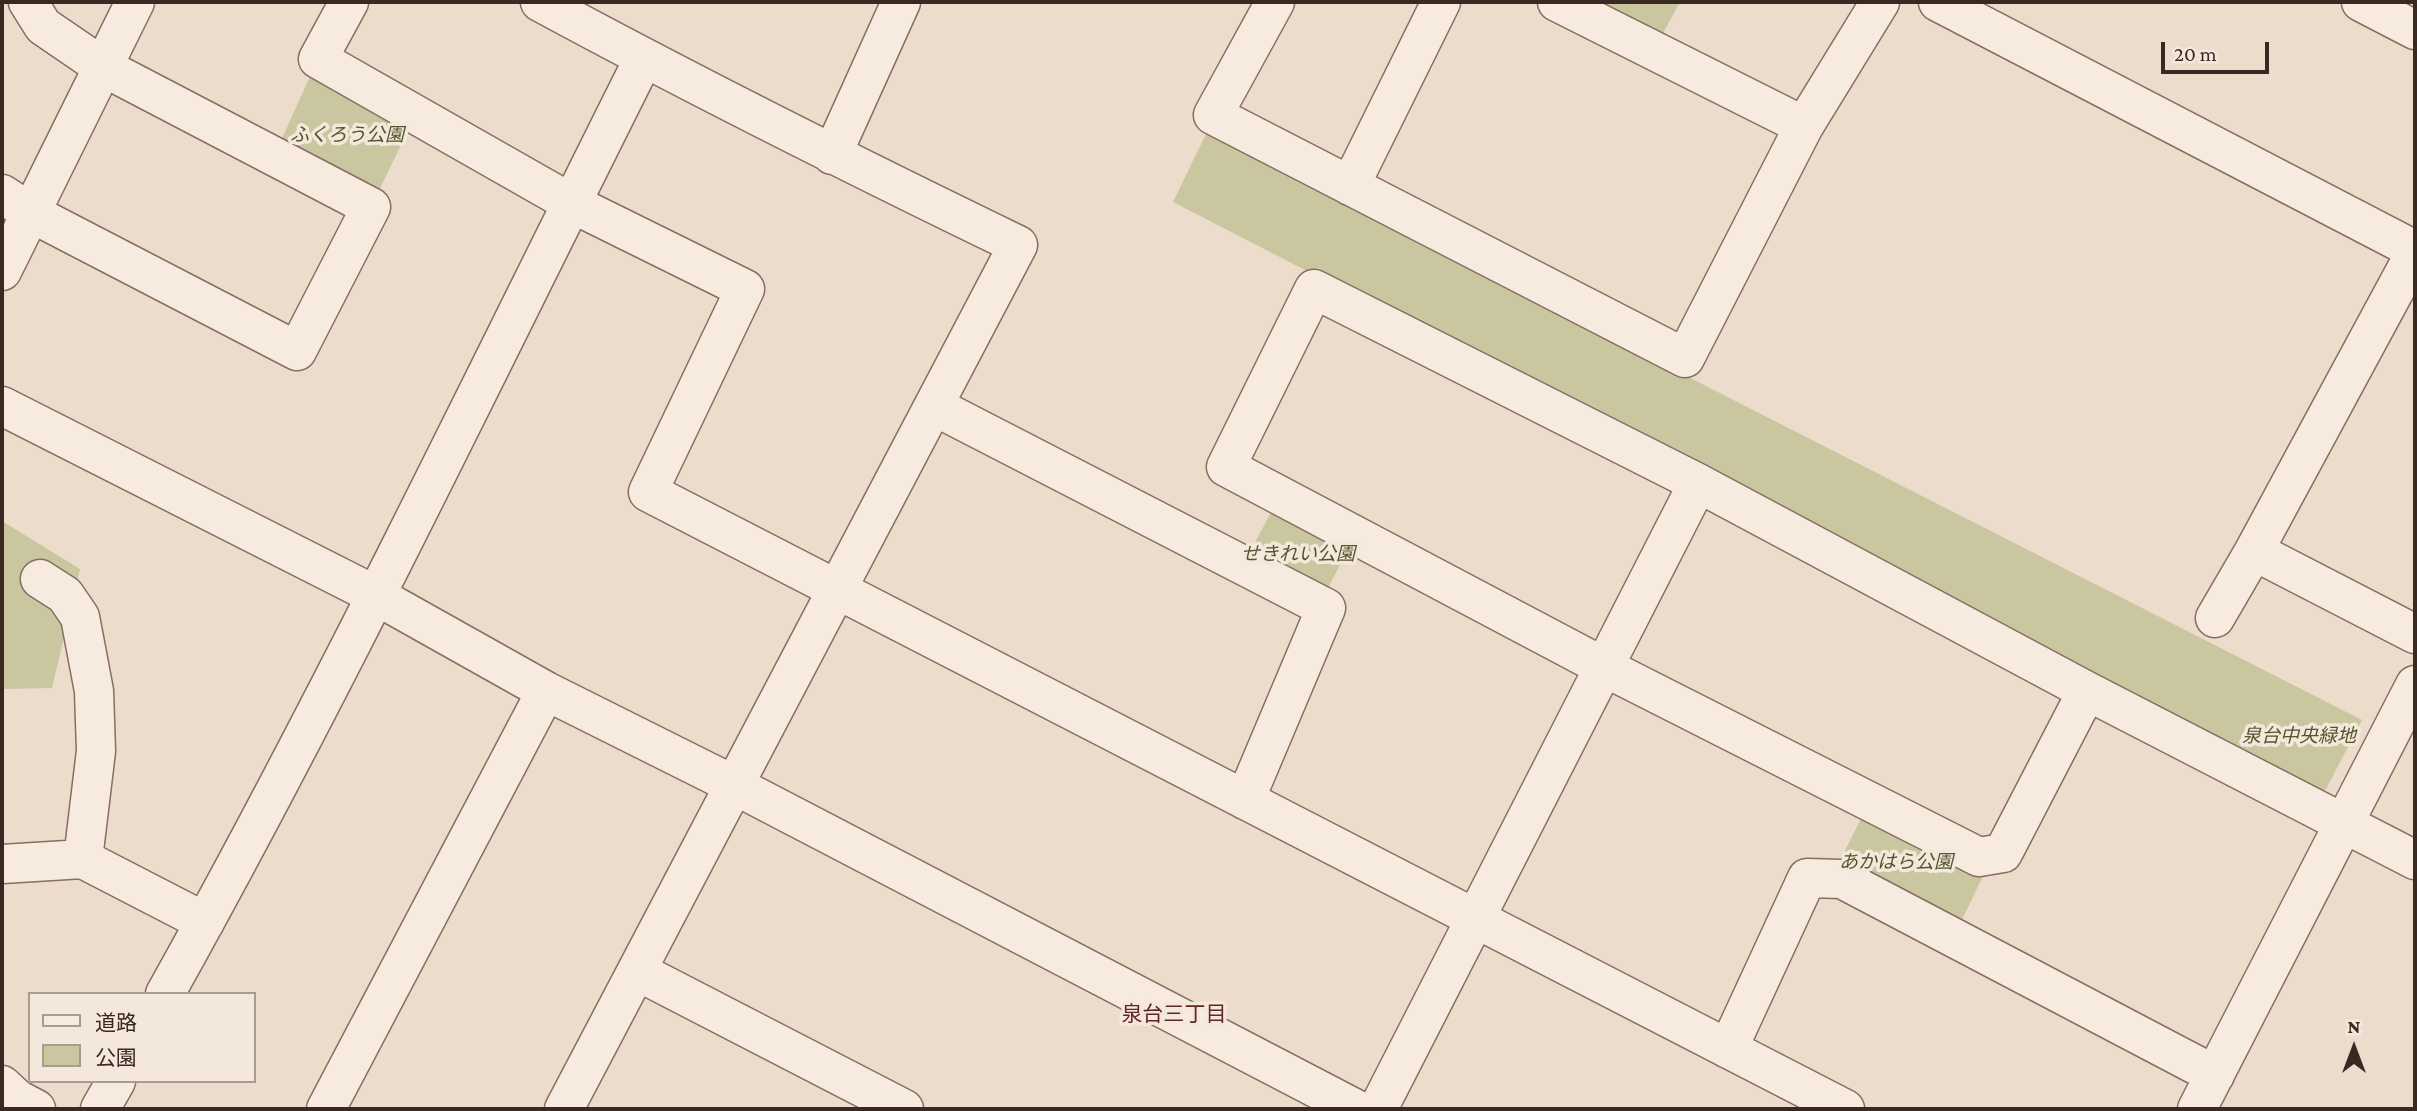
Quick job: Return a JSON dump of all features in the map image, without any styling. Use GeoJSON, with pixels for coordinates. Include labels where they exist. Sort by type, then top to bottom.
{"type":"FeatureCollection","features":[{"type":"Feature","properties":{"kind":"street"},"geometry":{"type":"LineString","coordinates":[[16,203],[297,351],[371,207],[103,67],[43,26],[28,2]]}},
{"type":"Feature","properties":{"kind":"street"},"geometry":{"type":"LineString","coordinates":[[2,271],[16,203],[103,67],[135,2]]}},
{"type":"Feature","properties":{"kind":"street"},"geometry":{"type":"LineString","coordinates":[[349,2],[318,59],[571,203],[745,289],[648,492],[1845,1109]]}},
{"type":"Feature","properties":{"kind":"street"},"geometry":{"type":"LineString","coordinates":[[540,2],[832,155],[1018,246],[564,1109]]}},
{"type":"Feature","properties":{"kind":"street"},"geometry":{"type":"LineString","coordinates":[[832,155],[901,2]]}},
{"type":"Feature","properties":{"kind":"street"},"geometry":{"type":"LineString","coordinates":[[1275,2],[1213,115],[1685,358],[1804,126],[1880,2]]}},
{"type":"Feature","properties":{"kind":"street"},"geometry":{"type":"LineString","coordinates":[[1350,186],[1441,2]]}},
{"type":"Feature","properties":{"kind":"street"},"geometry":{"type":"LineString","coordinates":[[1557,2],[1804,126]]}},
{"type":"Feature","properties":{"kind":"street"},"geometry":{"type":"LineString","coordinates":[[1938,2],[2415,251],[2254,551],[2215,618]]}},
{"type":"Feature","properties":{"kind":"street"},"geometry":{"type":"LineString","coordinates":[[2361,2],[2415,30]]}},
{"type":"Feature","properties":{"kind":"street"},"geometry":{"type":"LineString","coordinates":[[166,992],[375,595],[644,58]]}},
{"type":"Feature","properties":{"kind":"street"},"geometry":{"type":"LineString","coordinates":[[2087,691],[2003,853],[1979,857],[1604,667],[1226,467],[1314,289],[1698,483],[2087,691],[2415,860]]}},
{"type":"Feature","properties":{"kind":"street"},"geometry":{"type":"LineString","coordinates":[[2,406],[375,595],[546,691],[734,785],[1356,1109]]}},
{"type":"Feature","properties":{"kind":"street"},"geometry":{"type":"LineString","coordinates":[[933,406],[1326,608],[1245,800]]}},
{"type":"Feature","properties":{"kind":"street"},"geometry":{"type":"LineString","coordinates":[[1378,1109],[1698,483]]}},
{"type":"Feature","properties":{"kind":"street"},"geometry":{"type":"LineString","coordinates":[[2254,551],[2415,634]]}},
{"type":"Feature","properties":{"kind":"street"},"geometry":{"type":"LineString","coordinates":[[40,579],[65,595],[80,617],[94,691],[96,751],[83,859]]}},
{"type":"Feature","properties":{"kind":"street"},"geometry":{"type":"LineString","coordinates":[[2197,1109],[2344,822],[2403,737],[2415,685]]}},
{"type":"Feature","properties":{"kind":"street"},"geometry":{"type":"LineString","coordinates":[[326,1109],[546,691]]}},
{"type":"Feature","properties":{"kind":"street"},"geometry":{"type":"LineString","coordinates":[[2,864],[83,859],[205,922]]}},
{"type":"Feature","properties":{"kind":"street"},"geometry":{"type":"LineString","coordinates":[[1728,1049],[1807,878],[1842,879],[2215,1075]]}},
{"type":"Feature","properties":{"kind":"street"},"geometry":{"type":"LineString","coordinates":[[637,971],[904,1109]]}},
{"type":"Feature","properties":{"kind":"street"},"geometry":{"type":"LineString","coordinates":[[100,1109],[115,1083]]}},
{"type":"Feature","properties":{"kind":"street"},"geometry":{"type":"LineString","coordinates":[[2,1085],[17,1099],[36,1109]]}},
{"type":"Feature","properties":{"kind":"green space"},"geometry":{"type":"Polygon","coordinates":[[[1596,2],[1680,2],[1662,35],[1596,2]]]}},
{"type":"Feature","properties":{"kind":"green space","name":"ふくろう公園"},"geometry":{"type":"Polygon","coordinates":[[[318,59],[416,114],[371,207],[274,156],[318,59]]]}},
{"type":"Feature","properties":{"kind":"green space","name":"泉台中央緑地"},"geometry":{"type":"Polygon","coordinates":[[[1207,132],[2362,720],[2323,795],[1173,202],[1207,132]]]}},
{"type":"Feature","properties":{"kind":"green space","name":"せきれい公園"},"geometry":{"type":"Polygon","coordinates":[[[1273,509],[1349,547],[1323,598],[1246,559],[1273,509]]]}},
{"type":"Feature","properties":{"kind":"green space"},"geometry":{"type":"Polygon","coordinates":[[[2,521],[80,569],[52,688],[2,689],[2,521]]]}},
{"type":"Feature","properties":{"kind":"green space","name":"あかはら公園"},"geometry":{"type":"Polygon","coordinates":[[[1864,813],[1984,874],[1958,928],[1837,866],[1864,813]]]}},
{"type":"Feature","properties":{"kind":"district","name":"泉台三丁目"},"geometry":{"type":"Point","coordinates":[1174,1015]}}]}
